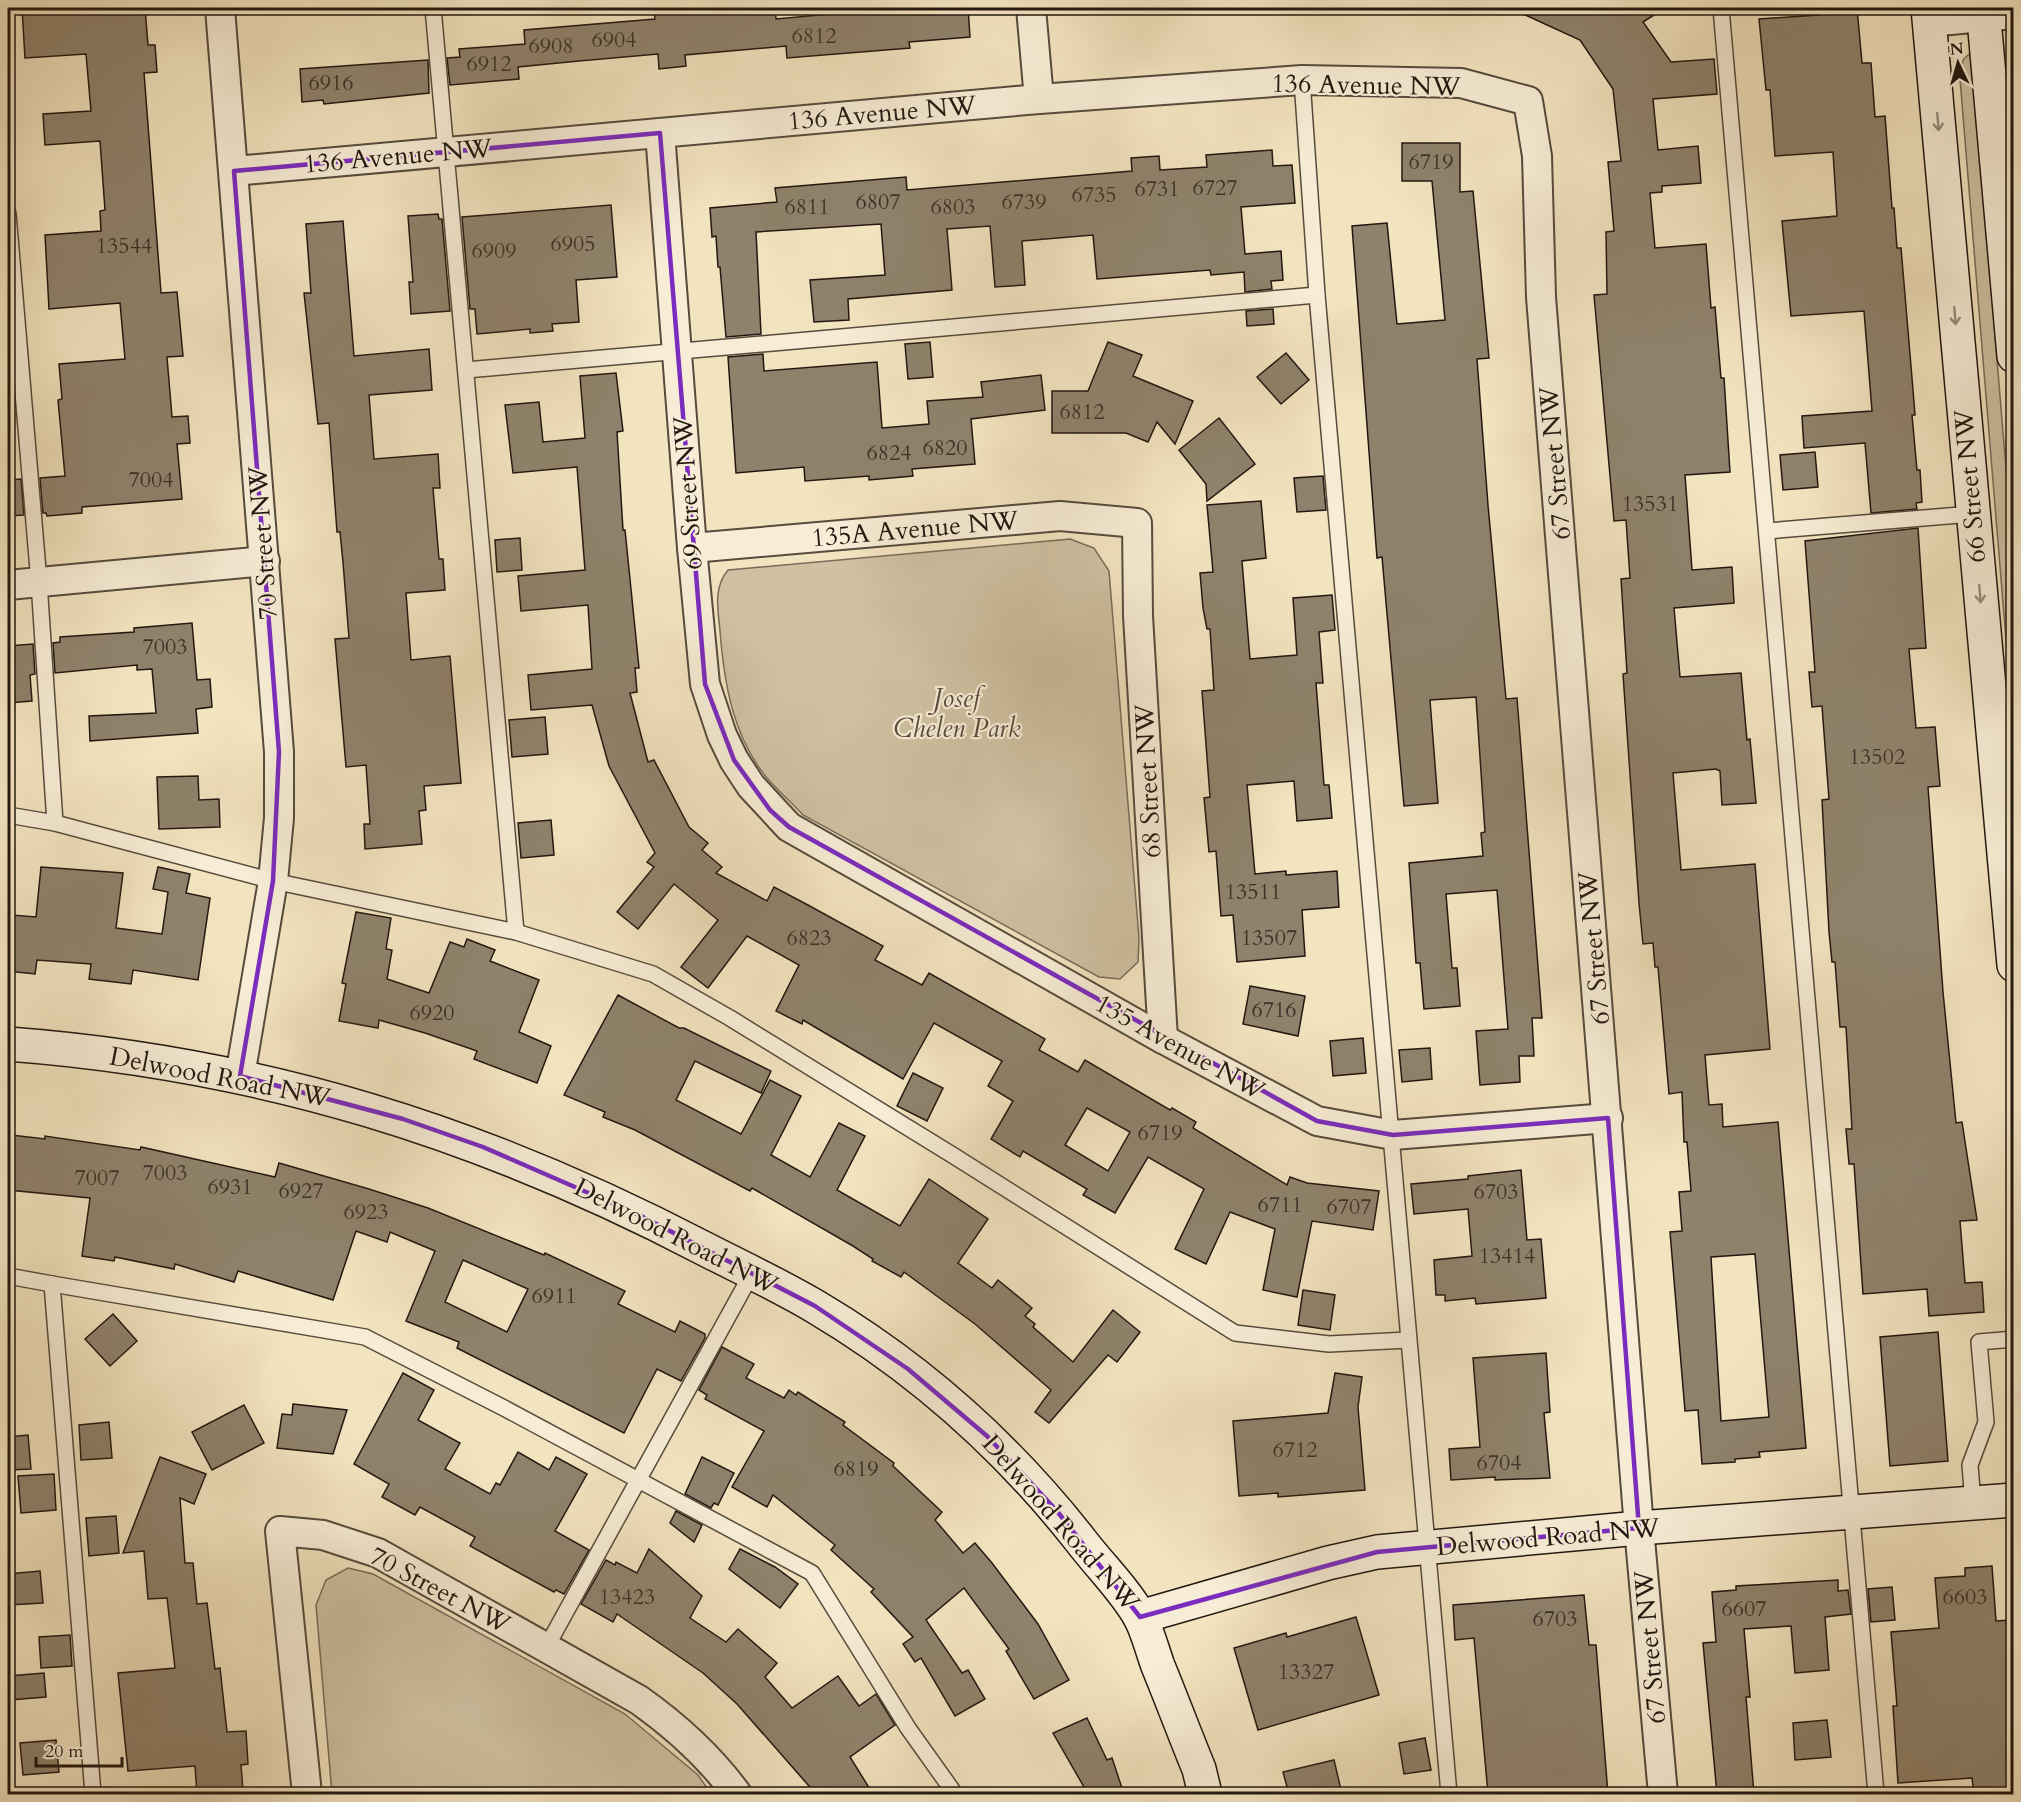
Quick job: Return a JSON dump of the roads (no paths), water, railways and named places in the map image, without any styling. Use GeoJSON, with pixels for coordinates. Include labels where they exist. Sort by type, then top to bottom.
{"type":"FeatureCollection","features":[{"type":"Feature","properties":{"kind":"street","name":"70 Street NW"},"geometry":{"type":"LineString","coordinates":[[220,8],[279,752],[279,818],[273,881],[240,1076]]}},
{"type":"Feature","properties":{"kind":"street"},"geometry":{"type":"LineString","coordinates":[[1031,8],[1039,99]]}},
{"type":"Feature","properties":{"kind":"street"},"geometry":{"type":"LineString","coordinates":[[1929,15],[1994,13],[2013,356]]}},
{"type":"Feature","properties":{"kind":"street","name":"66 Street NW"},"geometry":{"type":"LineString","coordinates":[[1929,15],[2013,965]]}},
{"type":"Feature","properties":{"kind":"street","name":"136 Avenue NW"},"geometry":{"type":"LineString","coordinates":[[234,171],[1039,99],[1302,80],[1461,83],[1528,101]]}},
{"type":"Feature","properties":{"kind":"street","name":"67 Street NW"},"geometry":{"type":"LineString","coordinates":[[1528,101],[1537,156],[1541,297],[1639,1528],[1663,1794]]}},
{"type":"Feature","properties":{"kind":"street","name":"69 Street NW"},"geometry":{"type":"LineString","coordinates":[[660,133],[702,657],[712,710],[734,760],[750,786],[789,827]]}},
{"type":"Feature","properties":{"kind":"street","name":"135A Avenue NW"},"geometry":{"type":"LineString","coordinates":[[692,548],[1060,516],[1137,523]]}},
{"type":"Feature","properties":{"kind":"street","name":"68 Street NW"},"geometry":{"type":"LineString","coordinates":[[1137,523],[1138,616],[1163,1039]]}},
{"type":"Feature","properties":{"kind":"street"},"geometry":{"type":"LineString","coordinates":[[8,585],[265,561]]}},
{"type":"Feature","properties":{"kind":"street","name":"135 Avenue NW"},"geometry":{"type":"LineString","coordinates":[[789,827],[1163,1039],[1317,1120],[1393,1135],[1608,1118]]}},
{"type":"Feature","properties":{"kind":"street","name":"Delwood Road NW"},"geometry":{"type":"LineString","coordinates":[[8,1044],[119,1055],[240,1076],[403,1119],[483,1147],[562,1179],[639,1215],[815,1306],[862,1336],[956,1408],[1008,1457],[1057,1510],[1140,1617],[1328,1563],[1377,1552],[1639,1528],[2013,1500]]}},
{"type":"Feature","properties":{"kind":"street","name":"70 Street NW"},"geometry":{"type":"LineString","coordinates":[[307,1794],[280,1531],[323,1536],[378,1553],[639,1700],[670,1722],[699,1748],[737,1794]]}},
{"type":"Feature","properties":{"kind":"street"},"geometry":{"type":"LineString","coordinates":[[1140,1617],[1199,1769],[1205,1794]]}},
{"type":"Feature","properties":{"kind":"lane"},"geometry":{"type":"LineString","coordinates":[[433,8],[448,152],[516,932]]}},
{"type":"Feature","properties":{"kind":"lane"},"geometry":{"type":"LineString","coordinates":[[1720,8],[1876,1794]]}},
{"type":"Feature","properties":{"kind":"lane"},"geometry":{"type":"LineString","coordinates":[[1302,80],[1317,295],[1393,1135],[1408,1340],[1449,1794]]}},
{"type":"Feature","properties":{"kind":"lane"},"geometry":{"type":"LineString","coordinates":[[8,214],[15,379],[39,582],[55,823]]}},
{"type":"Feature","properties":{"kind":"lane"},"geometry":{"type":"LineString","coordinates":[[466,370],[1317,295]]}},
{"type":"Feature","properties":{"kind":"lane"},"geometry":{"type":"LineString","coordinates":[[1767,531],[1972,514]]}},
{"type":"Feature","properties":{"kind":"lane"},"geometry":{"type":"LineString","coordinates":[[8,815],[55,823],[273,881],[516,932],[653,974],[730,1018],[954,1156],[1235,1333],[1329,1344],[1408,1340]]}},
{"type":"Feature","properties":{"kind":"lane"},"geometry":{"type":"LineString","coordinates":[[546,1648],[752,1273]]}},
{"type":"Feature","properties":{"kind":"lane"},"geometry":{"type":"LineString","coordinates":[[8,1276],[365,1337],[812,1573],[908,1728],[955,1794]]}},
{"type":"Feature","properties":{"kind":"lane"},"geometry":{"type":"LineString","coordinates":[[52,1284],[93,1794]]}},
{"type":"Feature","properties":{"kind":"lane"},"geometry":{"type":"LineString","coordinates":[[1973,1503],[1970,1465],[1986,1422],[1978,1342],[2013,1339]]}},
{"type":"Feature","properties":{"kind":"park label","name":"Josef Chelen Park"},"geometry":{"type":"Point","coordinates":[957,713]}}]}
